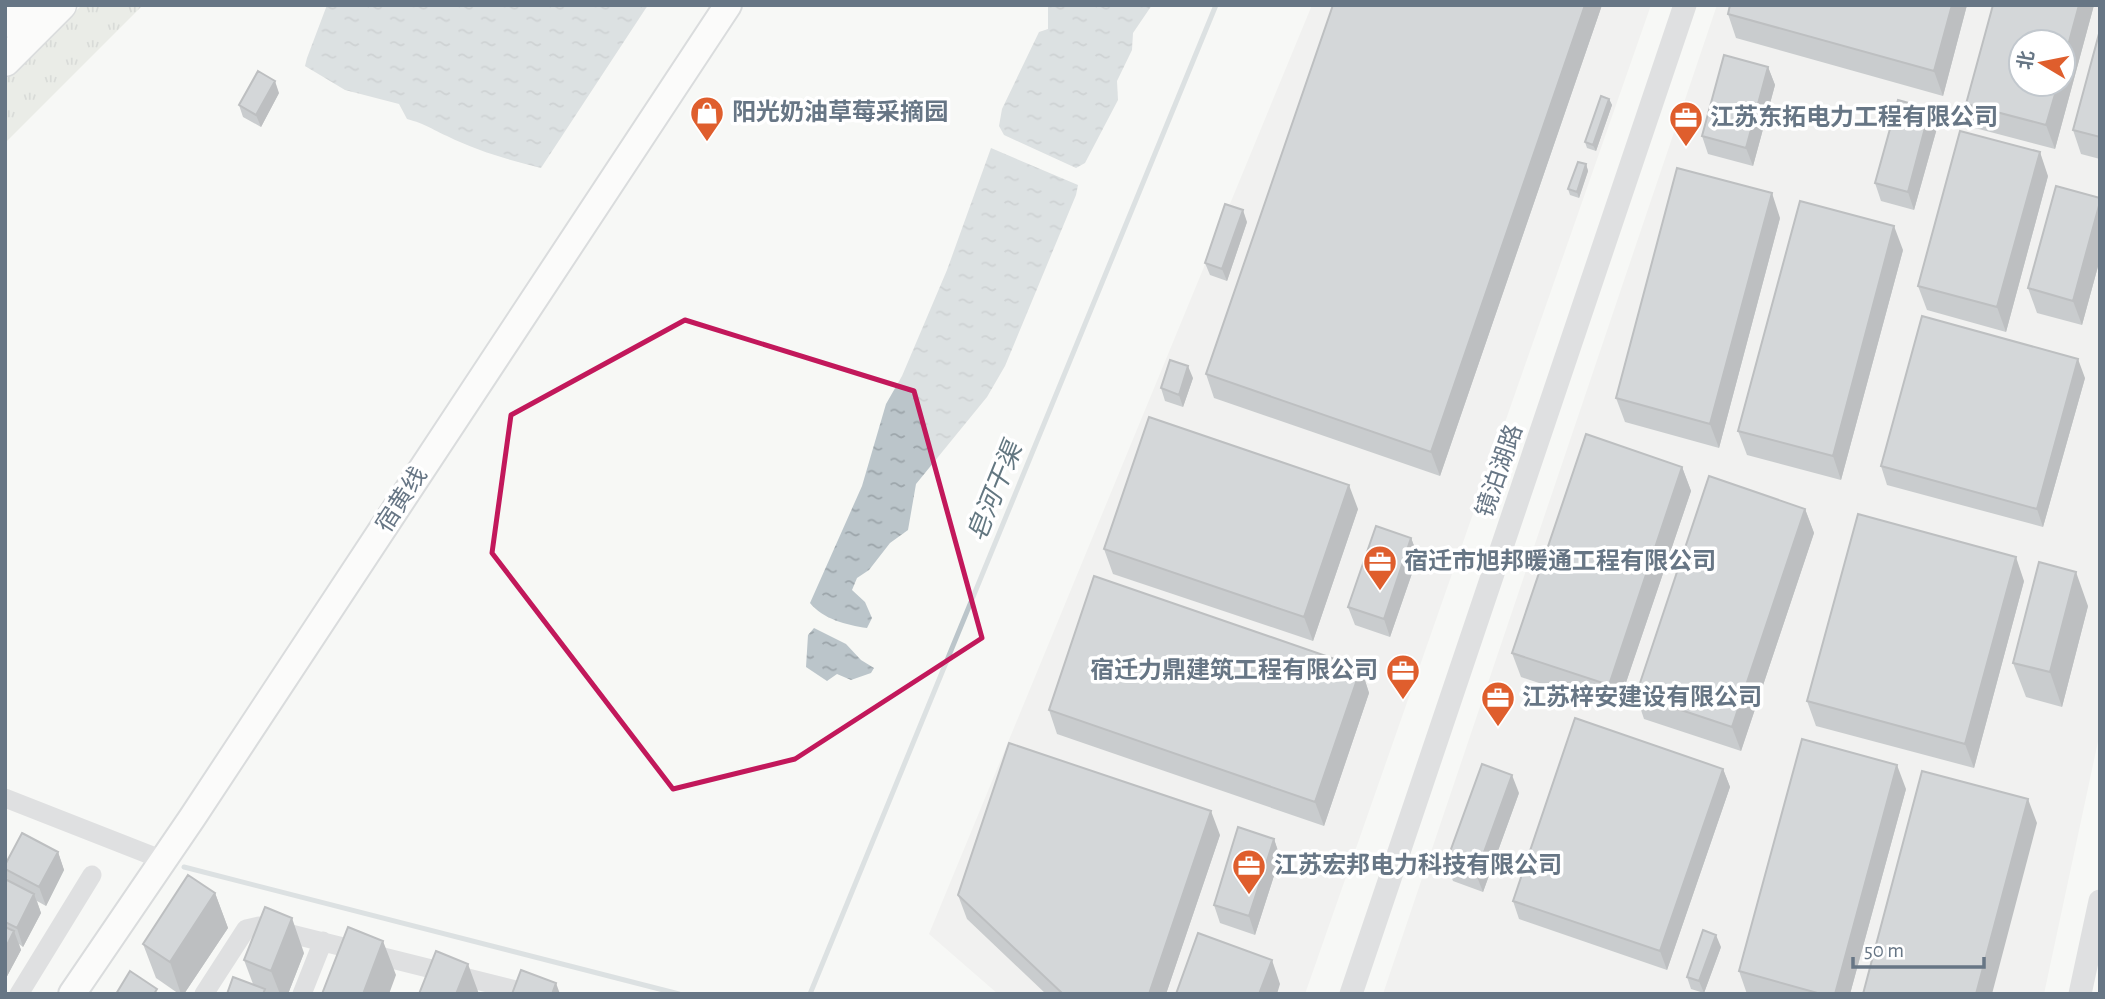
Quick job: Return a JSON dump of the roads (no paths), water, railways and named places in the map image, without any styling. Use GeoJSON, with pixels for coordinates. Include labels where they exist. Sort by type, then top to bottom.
{"type":"FeatureCollection","features":[{"type":"Feature","properties":{"kind":"main road"},"geometry":{"type":"LineString","coordinates":[[5,22],[24,5]]}},
{"type":"Feature","properties":{"kind":"main road"},"geometry":{"type":"LineString","coordinates":[[5,61],[61,5]]}},
{"type":"Feature","properties":{"kind":"main road","name":"宿黄线"},"geometry":{"type":"LineString","coordinates":[[72,994],[728,5]]}},
{"type":"Feature","properties":{"kind":"street","name":"镜泊湖路"},"geometry":{"type":"LineString","coordinates":[[1351,994],[1685,5]]}},
{"type":"Feature","properties":{"kind":"street"},"geometry":{"type":"LineString","coordinates":[[5,798],[163,860]]}},
{"type":"Feature","properties":{"kind":"street"},"geometry":{"type":"LineString","coordinates":[[19,994],[92,875]]}},
{"type":"Feature","properties":{"kind":"street"},"geometry":{"type":"LineString","coordinates":[[2080,994],[2100,901]]}},
{"type":"Feature","properties":{"kind":"street"},"geometry":{"type":"LineString","coordinates":[[204,994],[246,929],[251,926],[532,994]]}},
{"type":"Feature","properties":{"kind":"street"},"geometry":{"type":"LineString","coordinates":[[302,994],[323,942]]}},
{"type":"Feature","properties":{"kind":"water"},"geometry":{"type":"Polygon","coordinates":[[[327,5],[648,5],[541,168],[493,155],[407,119],[399,104],[345,90],[305,66],[327,5]]]}},
{"type":"Feature","properties":{"kind":"water"},"geometry":{"type":"Polygon","coordinates":[[[1048,5],[1152,5],[1133,33],[1132,50],[1117,81],[1118,100],[1085,163],[1076,168],[1004,135],[999,126],[1002,109],[1039,32],[1048,29],[1048,5]]]}},
{"type":"Feature","properties":{"kind":"water"},"geometry":{"type":"Polygon","coordinates":[[[991,148],[1078,185],[1076,195],[1005,366],[987,397],[916,484],[908,530],[890,543],[869,570],[857,578],[852,590],[865,602],[872,618],[867,628],[843,623],[821,613],[810,603],[862,486],[886,404],[902,376],[947,270],[991,148]]]}},
{"type":"Feature","properties":{"kind":"water"},"geometry":{"type":"Polygon","coordinates":[[[814,628],[846,644],[861,660],[874,668],[871,673],[851,680],[837,674],[827,681],[806,667],[808,635],[814,628]]]}},
{"type":"Feature","properties":{"kind":"waterway","name":"皂河干渠"},"geometry":{"type":"LineString","coordinates":[[810,994],[1216,5]]}},
{"type":"Feature","properties":{"kind":"waterway"},"geometry":{"type":"LineString","coordinates":[[184,867],[679,994]]}},
{"type":"Feature","properties":{"kind":"place","name":"阳光奶油草莓采摘园"},"geometry":{"type":"Point","coordinates":[707,143]}},
{"type":"Feature","properties":{"kind":"place","name":"江苏东拓电力工程有限公司"},"geometry":{"type":"Point","coordinates":[1686,148]}},
{"type":"Feature","properties":{"kind":"place","name":"宿迁市旭邦暖通工程有限公司"},"geometry":{"type":"Point","coordinates":[1380,592]}},
{"type":"Feature","properties":{"kind":"place","name":"宿迁力鼎建筑工程有限公司"},"geometry":{"type":"Point","coordinates":[1403,701]}},
{"type":"Feature","properties":{"kind":"place","name":"江苏梓安建设有限公司"},"geometry":{"type":"Point","coordinates":[1498,728]}},
{"type":"Feature","properties":{"kind":"place","name":"江苏宏邦电力科技有限公司"},"geometry":{"type":"Point","coordinates":[1249,896]}}]}
